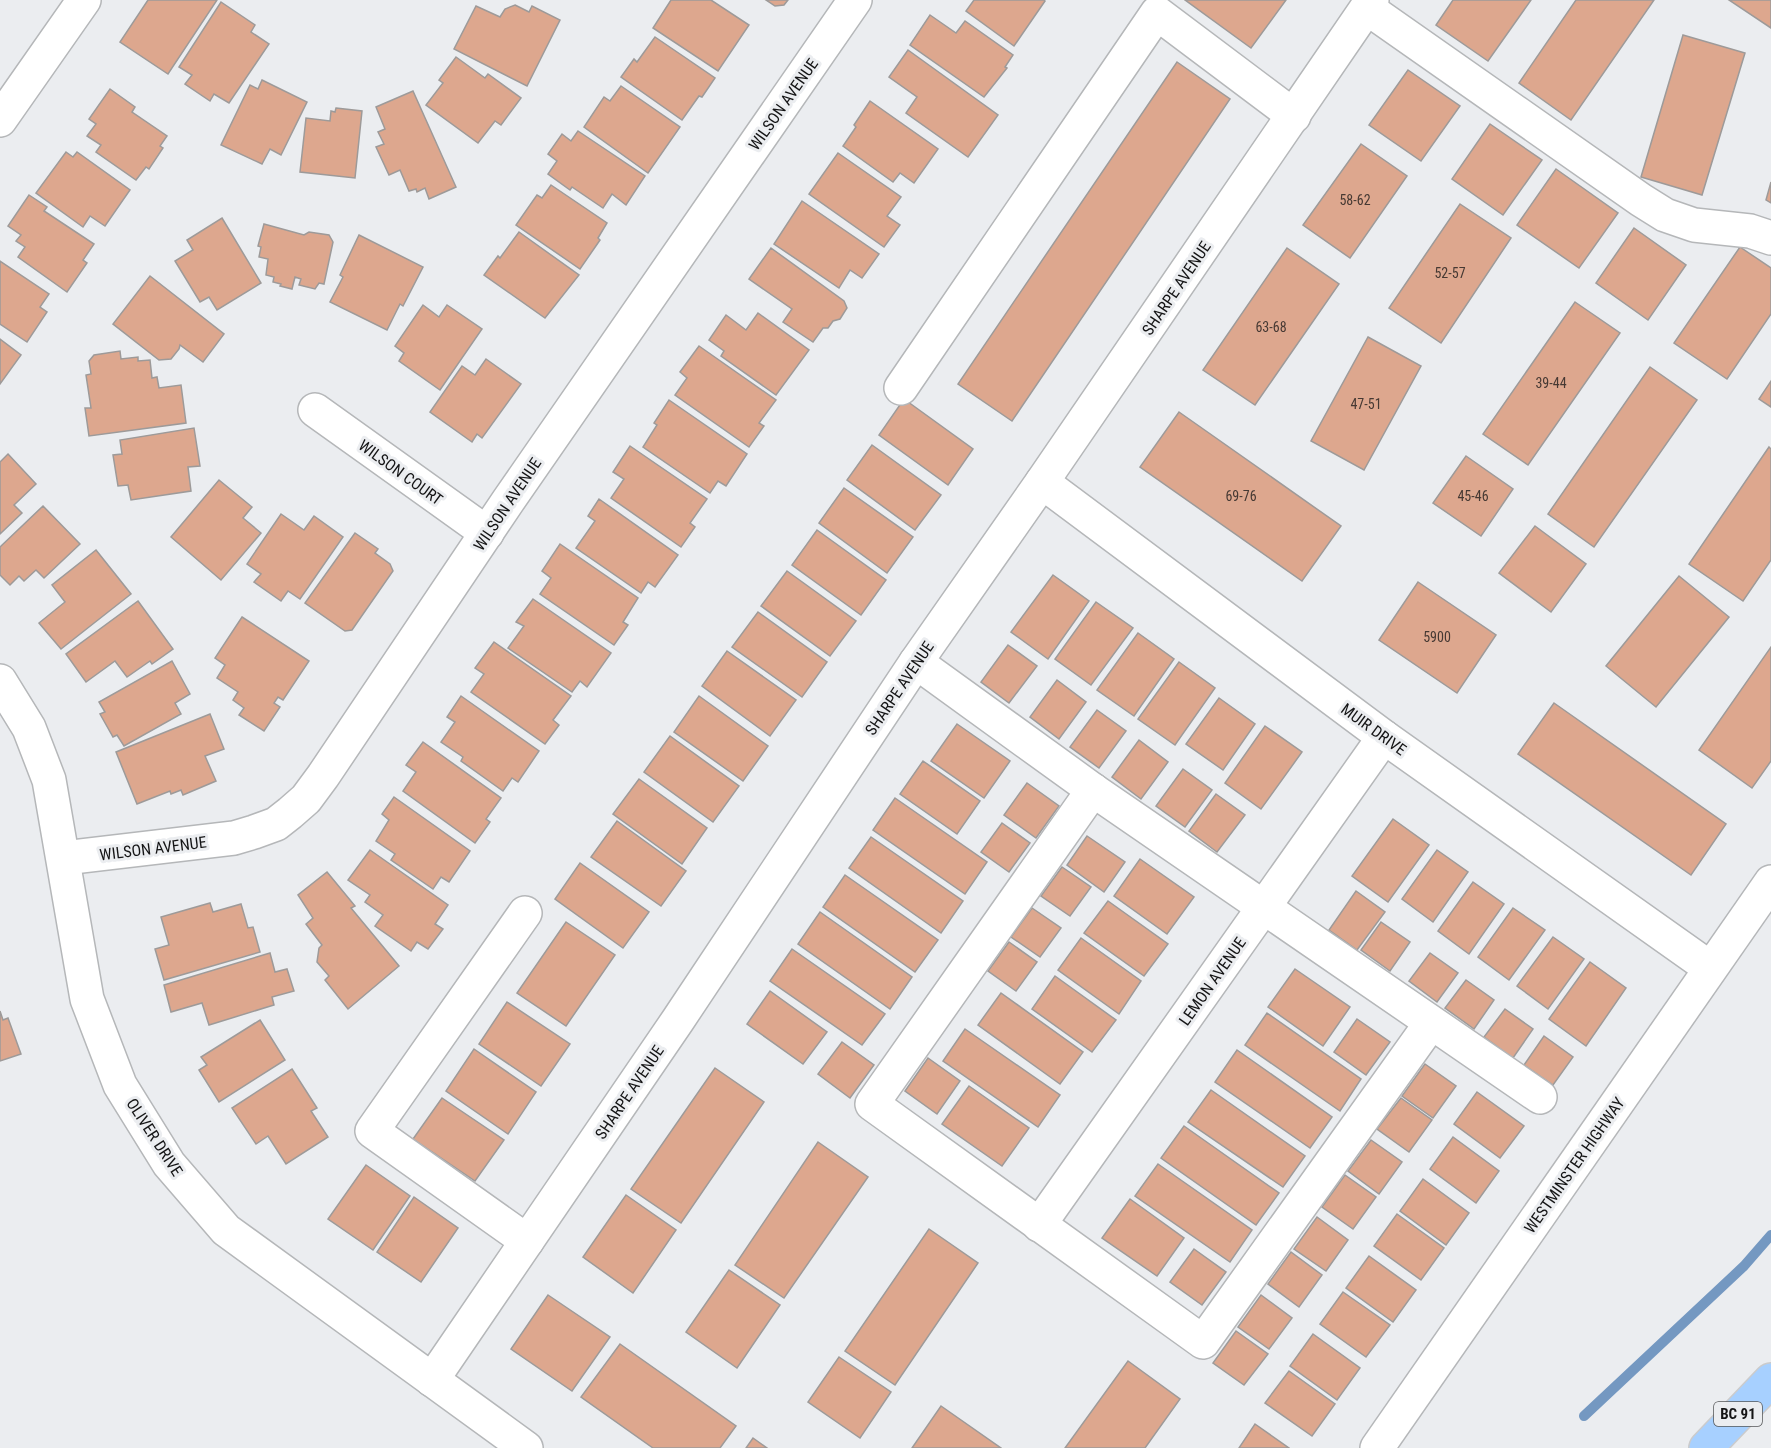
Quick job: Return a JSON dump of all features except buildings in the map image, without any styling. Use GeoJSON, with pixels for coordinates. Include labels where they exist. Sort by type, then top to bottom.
{"type":"FeatureCollection","features":[{"type":"Feature","properties":{"kind":"highway","name":"BC 91"},"geometry":{"type":"LineString","coordinates":[[1706,1448],[1771,1380]]}},
{"type":"Feature","properties":{"kind":"street"},"geometry":{"type":"LineString","coordinates":[[0,120],[84,0]]}},
{"type":"Feature","properties":{"kind":"street","name":"WILSON AVENUE"},"geometry":{"type":"LineString","coordinates":[[64,858],[234,838],[276,824],[306,799],[855,0]]}},
{"type":"Feature","properties":{"kind":"street"},"geometry":{"type":"LineString","coordinates":[[1370,4],[1665,215],[1694,225],[1750,231],[1771,238]]}},
{"type":"Feature","properties":{"kind":"street","name":"SHARPE AVENUE"},"geometry":{"type":"LineString","coordinates":[[432,1380],[678,1020],[916,662],[1370,4]]}},
{"type":"Feature","properties":{"kind":"street"},"geometry":{"type":"LineString","coordinates":[[901,388],[1157,13],[1294,116]]}},
{"type":"Feature","properties":{"kind":"street","name":"WILSON COURT"},"geometry":{"type":"LineString","coordinates":[[315,410],[487,533]]}},
{"type":"Feature","properties":{"kind":"street","name":"MUIR DRIVE"},"geometry":{"type":"LineString","coordinates":[[1042,482],[1384,737],[1710,968]]}},
{"type":"Feature","properties":{"kind":"street"},"geometry":{"type":"LineString","coordinates":[[916,662],[1093,790],[1540,1097]]}},
{"type":"Feature","properties":{"kind":"street","name":"OLIVER DRIVE"},"geometry":{"type":"LineString","coordinates":[[0,681],[30,728],[49,780],[87,999],[120,1084],[169,1164],[226,1230],[526,1448]]}},
{"type":"Feature","properties":{"kind":"street","name":"LEMON AVENUE"},"geometry":{"type":"LineString","coordinates":[[1039,1225],[1384,737]]}},
{"type":"Feature","properties":{"kind":"street"},"geometry":{"type":"LineString","coordinates":[[1093,790],[872,1104],[1203,1342],[1431,1023]]}},
{"type":"Feature","properties":{"kind":"street","name":"WESTMINSTER HIGHWAY"},"geometry":{"type":"LineString","coordinates":[[1377,1448],[1771,882]]}},
{"type":"Feature","properties":{"kind":"street"},"geometry":{"type":"LineString","coordinates":[[525,913],[372,1131],[527,1240]]}},
{"type":"Feature","properties":{"kind":"waterway"},"geometry":{"type":"LineString","coordinates":[[1584,1416],[1744,1266],[1771,1235]]}}]}
